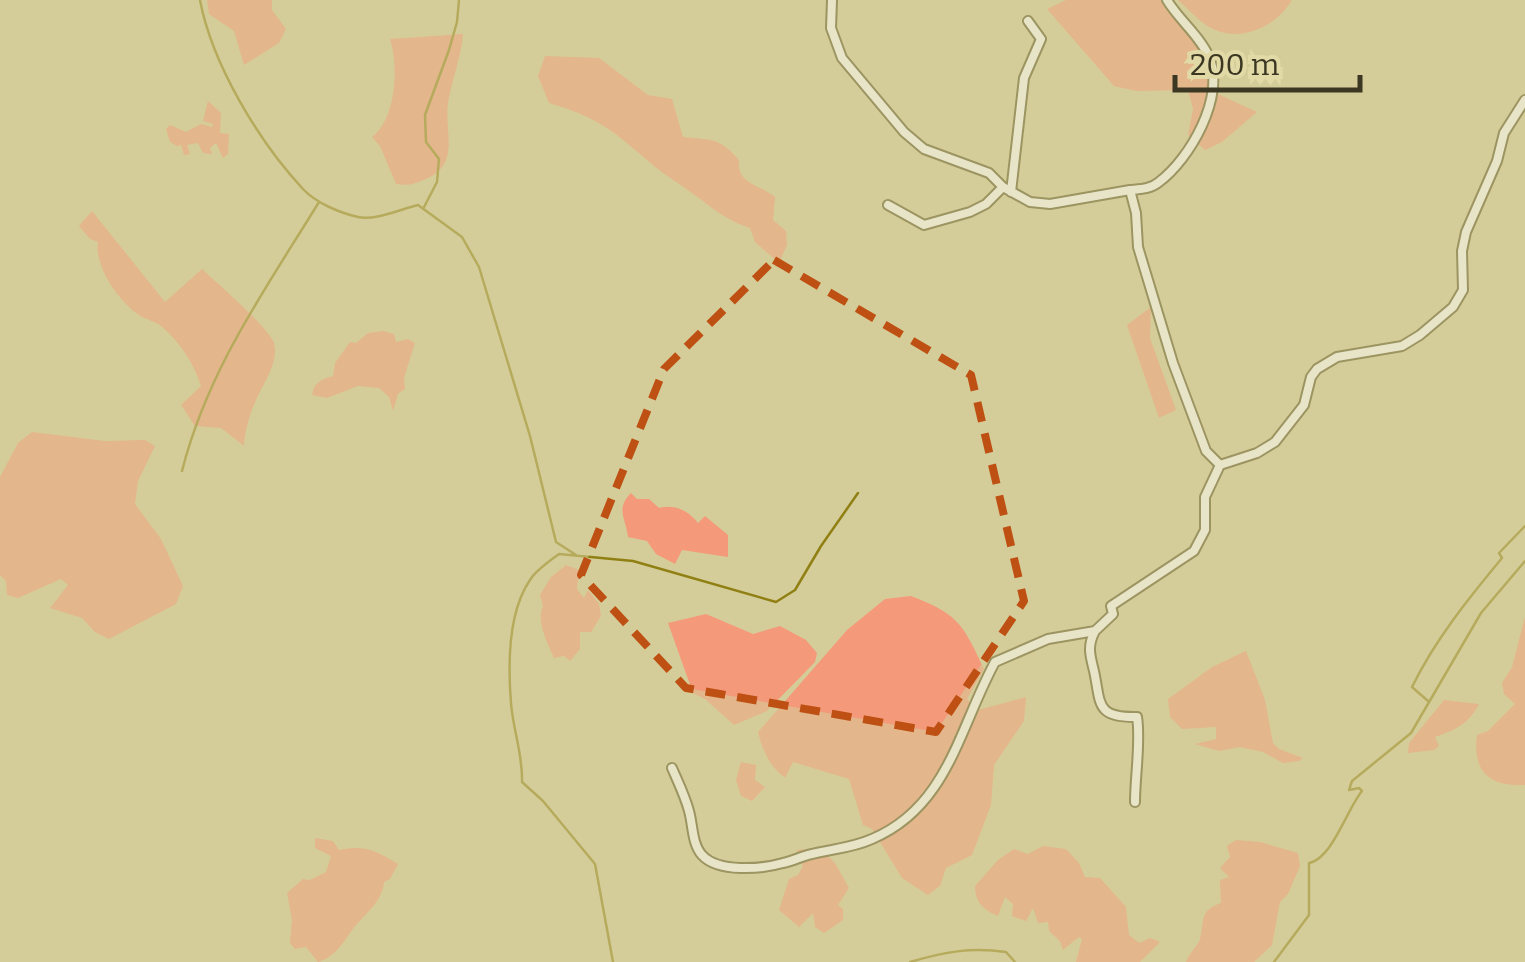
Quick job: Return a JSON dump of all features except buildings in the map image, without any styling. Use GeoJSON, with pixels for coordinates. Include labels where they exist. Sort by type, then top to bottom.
{"type":"FeatureCollection","features":[{"type":"Feature","properties":{"kind":"street"},"geometry":{"type":"LineString","coordinates":[[832,0],[831,28],[842,58],[904,132],[924,150],[989,173],[1030,202],[1050,204],[1149,188],[1161,182],[1200,135],[1212,81],[1210,59],[1167,0]]}},
{"type":"Feature","properties":{"kind":"street"},"geometry":{"type":"LineString","coordinates":[[888,205],[924,225],[970,212],[1007,189],[1024,78],[1041,39],[1028,21]]}},
{"type":"Feature","properties":{"kind":"street"},"geometry":{"type":"LineString","coordinates":[[1135,802],[1137,717],[1116,717],[1101,706],[1096,696],[1088,652],[1096,631],[1113,614],[1110,606],[1194,551],[1204,530],[1205,497],[1220,465],[1257,453],[1275,442],[1304,404],[1311,376],[1317,369],[1338,357],[1402,346],[1453,307],[1463,290],[1462,251],[1466,232],[1504,133],[1525,100]]}},
{"type":"Feature","properties":{"kind":"street"},"geometry":{"type":"LineString","coordinates":[[1130,190],[1138,247],[1174,363],[1206,451],[1220,465]]}},
{"type":"Feature","properties":{"kind":"street"},"geometry":{"type":"LineString","coordinates":[[672,768],[689,811],[696,844],[702,855],[713,862],[730,867],[776,865],[849,847],[890,830],[921,807],[944,774],[995,662],[1048,639],[1096,631]]}},
{"type":"Feature","properties":{"kind":"highlighted area"},"geometry":{"type":"Polygon","coordinates":[[[774,260],[971,375],[1024,601],[936,732],[686,688],[581,575],[664,369],[774,260]]]}},
{"type":"Feature","properties":{"kind":"shaded area"},"geometry":{"type":"Polygon","coordinates":[[[207,0],[272,0],[272,10],[286,29],[279,43],[244,65],[234,31],[209,14],[207,0]]]}},
{"type":"Feature","properties":{"kind":"shaded area"},"geometry":{"type":"Polygon","coordinates":[[[1066,0],[1163,0],[1215,62],[1218,94],[1257,112],[1222,142],[1205,150],[1188,135],[1193,109],[1188,90],[1136,91],[1114,86],[1047,9],[1066,0]]]}},
{"type":"Feature","properties":{"kind":"shaded area"},"geometry":{"type":"Polygon","coordinates":[[[1178,0],[1292,0],[1266,25],[1232,34],[1209,27],[1178,0]]]}},
{"type":"Feature","properties":{"kind":"shaded area"},"geometry":{"type":"Polygon","coordinates":[[[463,34],[448,103],[449,146],[444,165],[422,181],[396,184],[380,146],[372,137],[391,105],[394,63],[390,39],[463,34]]]}},
{"type":"Feature","properties":{"kind":"shaded area"},"geometry":{"type":"Polygon","coordinates":[[[545,56],[599,58],[648,95],[672,99],[683,137],[720,143],[739,160],[745,179],[775,197],[773,220],[786,231],[787,245],[779,263],[755,242],[750,228],[663,173],[612,131],[586,116],[549,103],[538,76],[545,56]]]}},
{"type":"Feature","properties":{"kind":"shaded area"},"geometry":{"type":"Polygon","coordinates":[[[208,101],[221,113],[220,133],[229,134],[228,154],[223,158],[216,143],[210,148],[212,154],[203,153],[198,143],[187,145],[190,154],[184,155],[181,145],[170,142],[166,129],[170,125],[186,132],[201,124],[212,127],[213,124],[203,121],[208,101]]]}},
{"type":"Feature","properties":{"kind":"shaded area"},"geometry":{"type":"Polygon","coordinates":[[[92,211],[165,302],[202,269],[270,336],[274,360],[250,416],[244,446],[221,428],[195,426],[181,405],[201,386],[194,369],[168,332],[131,309],[116,293],[100,262],[98,242],[79,226],[92,211]]]}},
{"type":"Feature","properties":{"kind":"shaded area"},"geometry":{"type":"Polygon","coordinates":[[[1151,307],[1150,338],[1176,410],[1159,418],[1127,325],[1151,307]]]}},
{"type":"Feature","properties":{"kind":"shaded area"},"geometry":{"type":"Polygon","coordinates":[[[383,331],[394,334],[396,342],[408,339],[415,343],[404,378],[405,389],[398,394],[393,411],[389,397],[379,388],[358,386],[327,398],[312,395],[319,382],[333,376],[335,363],[350,342],[383,331]]]}},
{"type":"Feature","properties":{"kind":"shaded area"},"geometry":{"type":"Polygon","coordinates":[[[32,432],[105,441],[145,440],[155,446],[138,481],[135,504],[161,539],[183,586],[176,604],[109,639],[95,632],[82,618],[50,608],[68,585],[61,579],[18,598],[7,595],[6,581],[0,575],[0,477],[18,443],[32,432]]]}},
{"type":"Feature","properties":{"kind":"shaded area"},"geometry":{"type":"Polygon","coordinates":[[[631,493],[637,499],[649,499],[659,508],[681,510],[698,523],[705,516],[728,535],[728,557],[682,550],[675,564],[656,554],[647,541],[628,537],[622,509],[631,493]]]}},
{"type":"Feature","properties":{"kind":"shaded area"},"geometry":{"type":"Polygon","coordinates":[[[566,565],[579,570],[577,589],[584,598],[588,590],[599,604],[601,616],[591,632],[580,632],[580,649],[570,661],[564,656],[554,658],[543,632],[540,595],[551,577],[566,565]]]}},
{"type":"Feature","properties":{"kind":"shaded area"},"geometry":{"type":"Polygon","coordinates":[[[911,596],[949,615],[970,641],[984,669],[967,699],[978,710],[1026,697],[1024,721],[994,765],[991,805],[972,855],[946,868],[940,886],[928,895],[902,878],[872,829],[863,825],[849,779],[793,762],[785,778],[767,758],[758,732],[847,630],[885,599],[911,596]]]}},
{"type":"Feature","properties":{"kind":"shaded area"},"geometry":{"type":"Polygon","coordinates":[[[706,614],[753,634],[780,626],[806,640],[817,653],[815,662],[767,711],[734,725],[693,693],[668,623],[706,614]]]}},
{"type":"Feature","properties":{"kind":"shaded area"},"geometry":{"type":"Polygon","coordinates":[[[1525,617],[1525,785],[1512,785],[1493,780],[1480,767],[1477,735],[1488,731],[1515,704],[1504,694],[1502,683],[1512,667],[1525,617]]]}},
{"type":"Feature","properties":{"kind":"shaded area"},"geometry":{"type":"Polygon","coordinates":[[[1246,651],[1265,700],[1273,743],[1303,758],[1299,761],[1283,763],[1263,752],[1240,747],[1219,751],[1195,744],[1216,739],[1216,727],[1182,729],[1170,717],[1168,699],[1212,667],[1246,651]]]}},
{"type":"Feature","properties":{"kind":"shaded area"},"geometry":{"type":"Polygon","coordinates":[[[1444,700],[1479,704],[1461,725],[1435,737],[1439,746],[1434,750],[1408,753],[1409,743],[1444,700]]]}},
{"type":"Feature","properties":{"kind":"shaded area"},"geometry":{"type":"Polygon","coordinates":[[[741,762],[756,765],[755,780],[765,787],[752,801],[741,796],[736,780],[741,762]]]}},
{"type":"Feature","properties":{"kind":"shaded area"},"geometry":{"type":"Polygon","coordinates":[[[315,838],[333,841],[339,850],[370,850],[398,864],[372,908],[335,953],[318,962],[306,947],[295,949],[290,943],[292,920],[287,893],[303,879],[326,872],[331,856],[315,848],[315,838]]]}},
{"type":"Feature","properties":{"kind":"shaded area"},"geometry":{"type":"Polygon","coordinates":[[[1236,840],[1298,853],[1300,866],[1288,894],[1280,902],[1272,945],[1254,962],[1186,962],[1200,939],[1206,913],[1221,903],[1220,880],[1229,877],[1220,868],[1230,857],[1227,846],[1236,840]]]}},
{"type":"Feature","properties":{"kind":"shaded area"},"geometry":{"type":"Polygon","coordinates":[[[1043,846],[1066,849],[1085,877],[1100,878],[1126,907],[1129,935],[1139,943],[1150,938],[1160,942],[1140,962],[1076,962],[1082,939],[1079,937],[1063,950],[1049,931],[1048,922],[1038,923],[1033,908],[1026,921],[1012,916],[1013,904],[1005,897],[998,916],[981,905],[975,886],[998,860],[1014,849],[1028,854],[1043,846]]]}},
{"type":"Feature","properties":{"kind":"shaded area"},"geometry":{"type":"Polygon","coordinates":[[[820,848],[835,863],[849,888],[838,905],[843,909],[843,920],[824,933],[815,927],[813,913],[799,927],[779,910],[789,879],[798,875],[803,866],[797,850],[820,848]]]}},
{"type":"Feature","properties":{"kind":"waterway"},"geometry":{"type":"LineString","coordinates":[[200,0],[226,76],[270,149],[308,194],[336,210],[365,218],[418,205],[462,237],[479,267],[530,436],[556,542],[576,555]]}},
{"type":"Feature","properties":{"kind":"waterway"},"geometry":{"type":"LineString","coordinates":[[423,209],[437,182],[439,159],[426,142],[425,115],[449,50],[459,0]]}},
{"type":"Feature","properties":{"kind":"waterway"},"geometry":{"type":"LineString","coordinates":[[182,471],[223,364],[319,202]]}},
{"type":"Feature","properties":{"kind":"waterway"},"geometry":{"type":"LineString","coordinates":[[613,962],[595,864],[543,801],[522,782],[510,673],[511,640],[523,593],[536,573],[559,554],[633,561],[776,602],[795,590],[858,493]]}},
{"type":"Feature","properties":{"kind":"waterway"},"geometry":{"type":"LineString","coordinates":[[1428,701],[1412,687],[1421,670],[1453,620],[1502,558],[1499,553],[1525,526]]}},
{"type":"Feature","properties":{"kind":"waterway"},"geometry":{"type":"LineString","coordinates":[[1274,962],[1309,915],[1309,863],[1325,853],[1362,791],[1349,790],[1352,781],[1411,733],[1481,613],[1525,561]]}},
{"type":"Feature","properties":{"kind":"waterway"},"geometry":{"type":"LineString","coordinates":[[910,962],[969,950],[1006,952],[1015,962]]}}]}
